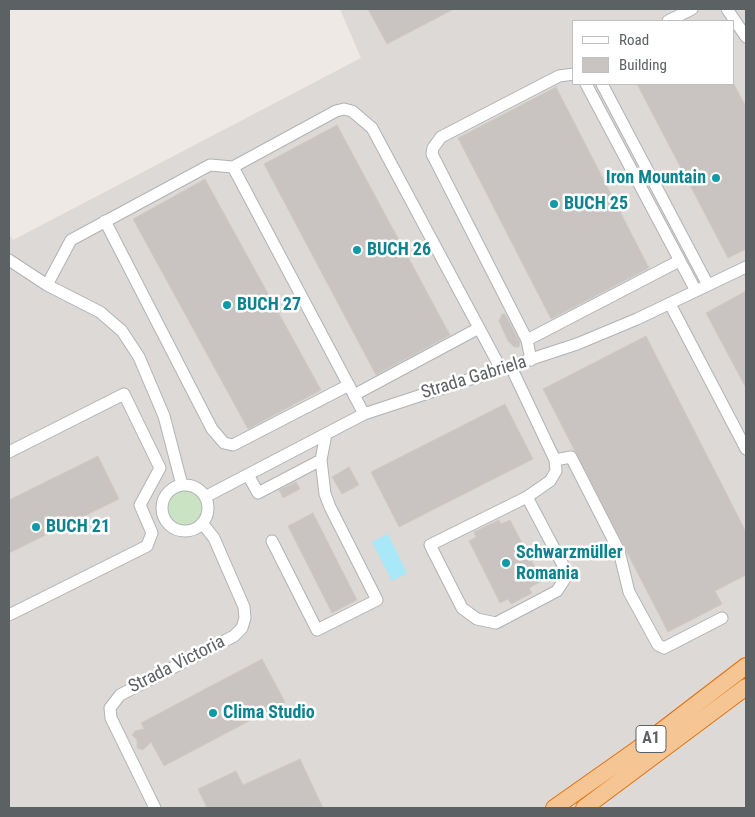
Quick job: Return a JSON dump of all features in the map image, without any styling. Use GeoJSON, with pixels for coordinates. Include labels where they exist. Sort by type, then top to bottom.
{"type":"FeatureCollection","features":[{"type":"Feature","properties":{"kind":"highway","name":"A1"},"geometry":{"type":"LineString","coordinates":[[554,808],[639,748],[746,666]]}},
{"type":"Feature","properties":{"kind":"highway","name":"A1"},"geometry":{"type":"LineString","coordinates":[[586,808],[746,687]]}},
{"type":"Feature","properties":{"kind":"highway"},"geometry":{"type":"LineString","coordinates":[[586,808],[746,695]]}},
{"type":"Feature","properties":{"kind":"street"},"geometry":{"type":"LineString","coordinates":[[670,20],[692,9]]}},
{"type":"Feature","properties":{"kind":"street"},"geometry":{"type":"LineString","coordinates":[[727,9],[745,33]]}},
{"type":"Feature","properties":{"kind":"street"},"geometry":{"type":"LineString","coordinates":[[531,360],[527,340],[432,154],[433,148],[442,137],[559,76],[572,74]]}},
{"type":"Feature","properties":{"kind":"street"},"geometry":{"type":"LineString","coordinates":[[587,85],[696,292]]}},
{"type":"Feature","properties":{"kind":"street"},"geometry":{"type":"LineString","coordinates":[[603,85],[708,286]]}},
{"type":"Feature","properties":{"kind":"street"},"geometry":{"type":"LineString","coordinates":[[47,285],[70,240],[210,165],[233,166],[336,111],[344,109],[360,115],[372,128],[479,328],[506,368],[555,460],[556,471],[550,482],[527,496],[430,545],[462,608],[478,619],[496,623],[557,591],[564,580],[564,567],[527,496]]}},
{"type":"Feature","properties":{"kind":"street"},"geometry":{"type":"LineString","coordinates":[[233,166],[364,414]]}},
{"type":"Feature","properties":{"kind":"street"},"geometry":{"type":"LineString","coordinates":[[105,221],[212,429],[224,443],[233,445],[479,328]]}},
{"type":"Feature","properties":{"kind":"street"},"geometry":{"type":"LineString","coordinates":[[9,260],[47,285],[100,312],[122,331],[132,344],[164,416],[182,485]]}},
{"type":"Feature","properties":{"kind":"street"},"geometry":{"type":"LineString","coordinates":[[527,340],[679,261]]}},
{"type":"Feature","properties":{"kind":"street","name":"Strada Gabriela"},"geometry":{"type":"LineString","coordinates":[[206,497],[364,414],[531,360],[603,334],[746,267]]}},
{"type":"Feature","properties":{"kind":"street"},"geometry":{"type":"LineString","coordinates":[[670,304],[746,449]]}},
{"type":"Feature","properties":{"kind":"street"},"geometry":{"type":"LineString","coordinates":[[9,452],[124,394],[159,464],[158,471],[140,505],[152,533]]}},
{"type":"Feature","properties":{"kind":"street"},"geometry":{"type":"LineString","coordinates":[[272,541],[317,630],[377,600],[330,507],[322,479],[321,460],[326,434]]}},
{"type":"Feature","properties":{"kind":"street"},"geometry":{"type":"LineString","coordinates":[[555,460],[571,457],[619,551],[629,592],[658,645],[664,648],[722,618]]}},
{"type":"Feature","properties":{"kind":"street"},"geometry":{"type":"LineString","coordinates":[[248,475],[258,493],[321,460]]}},
{"type":"Feature","properties":{"kind":"street"},"geometry":{"type":"LineString","coordinates":[[182,485],[196,487],[206,497],[207,514],[202,524],[186,531],[168,524],[162,512],[164,497],[175,487],[182,485]]}},
{"type":"Feature","properties":{"kind":"street"},"geometry":{"type":"LineString","coordinates":[[9,615],[146,547],[152,533],[168,524]]}},
{"type":"Feature","properties":{"kind":"street","name":"Strada Victoria"},"geometry":{"type":"LineString","coordinates":[[155,808],[111,718],[110,708],[120,695],[234,636],[242,628],[245,618],[244,607],[214,538],[202,524]]}},
{"type":"Feature","properties":{"kind":"shaded area"},"geometry":{"type":"Polygon","coordinates":[[[340,9],[746,9],[746,808],[9,808],[9,234],[13,240],[361,58],[340,9]]]}},
{"type":"Feature","properties":{"kind":"green space"},"geometry":{"type":"Polygon","coordinates":[[[180,485],[190,485],[204,495],[208,508],[204,521],[198,527],[190,531],[180,531],[166,521],[162,513],[162,503],[172,489],[180,485]]]}},
{"type":"Feature","properties":{"kind":"water"},"geometry":{"type":"Polygon","coordinates":[[[388,534],[407,573],[392,581],[372,542],[388,534]]]}},
{"type":"Feature","properties":{"kind":"building"},"geometry":{"type":"Polygon","coordinates":[[[368,9],[454,9],[387,44],[368,9]]]}},
{"type":"Feature","properties":{"kind":"building","name":"Iron Mountain"},"geometry":{"type":"Polygon","coordinates":[[[638,85],[735,85],[746,107],[746,249],[728,258],[638,85]]]}},
{"type":"Feature","properties":{"kind":"building","name":"BUCH 25"},"geometry":{"type":"Polygon","coordinates":[[[556,87],[649,268],[551,319],[458,138],[556,87]]]}},
{"type":"Feature","properties":{"kind":"building","name":"BUCH 26"},"geometry":{"type":"Polygon","coordinates":[[[337,125],[450,335],[376,375],[264,164],[337,125]]]}},
{"type":"Feature","properties":{"kind":"building","name":"BUCH 27"},"geometry":{"type":"Polygon","coordinates":[[[205,179],[321,390],[248,429],[133,219],[205,179]]]}},
{"type":"Feature","properties":{"kind":"building"},"geometry":{"type":"Polygon","coordinates":[[[746,291],[746,388],[706,313],[746,291]]]}},
{"type":"Feature","properties":{"kind":"building"},"geometry":{"type":"Polygon","coordinates":[[[502,314],[505,314],[520,342],[519,347],[514,347],[508,341],[499,321],[502,314]]]}},
{"type":"Feature","properties":{"kind":"building"},"geometry":{"type":"Polygon","coordinates":[[[646,336],[746,532],[746,575],[715,591],[722,604],[668,632],[543,389],[646,336]]]}},
{"type":"Feature","properties":{"kind":"building"},"geometry":{"type":"Polygon","coordinates":[[[505,404],[533,459],[399,527],[371,472],[505,404]]]}},
{"type":"Feature","properties":{"kind":"building","name":"BUCH 21"},"geometry":{"type":"Polygon","coordinates":[[[98,456],[119,499],[9,553],[9,500],[98,456]]]}},
{"type":"Feature","properties":{"kind":"building"},"geometry":{"type":"Polygon","coordinates":[[[349,467],[359,485],[342,494],[332,477],[349,467]]]}},
{"type":"Feature","properties":{"kind":"building"},"geometry":{"type":"Polygon","coordinates":[[[296,482],[300,489],[283,498],[279,490],[296,482]]]}},
{"type":"Feature","properties":{"kind":"building"},"geometry":{"type":"Polygon","coordinates":[[[313,513],[357,600],[332,613],[288,526],[313,513]]]}},
{"type":"Feature","properties":{"kind":"building","name":"Schwarzmüller Romania"},"geometry":{"type":"Polygon","coordinates":[[[499,520],[501,524],[510,520],[542,581],[529,588],[532,593],[511,604],[508,599],[500,603],[469,541],[476,537],[474,532],[499,520]]]}},
{"type":"Feature","properties":{"kind":"building","name":"Clima Studio"},"geometry":{"type":"Polygon","coordinates":[[[262,659],[285,702],[164,766],[151,742],[143,750],[137,748],[137,740],[132,735],[135,731],[144,729],[141,723],[262,659]]]}},
{"type":"Feature","properties":{"kind":"building"},"geometry":{"type":"Polygon","coordinates":[[[300,759],[323,808],[207,808],[198,789],[236,771],[243,785],[300,759]]]}},
{"type":"Feature","properties":{"kind":"place","name":"Iron Mountain"},"geometry":{"type":"Point","coordinates":[716,178]}},
{"type":"Feature","properties":{"kind":"place","name":"BUCH 25"},"geometry":{"type":"Point","coordinates":[554,204]}},
{"type":"Feature","properties":{"kind":"place","name":"BUCH 26"},"geometry":{"type":"Point","coordinates":[357,250]}},
{"type":"Feature","properties":{"kind":"place","name":"BUCH 27"},"geometry":{"type":"Point","coordinates":[227,305]}},
{"type":"Feature","properties":{"kind":"place","name":"BUCH 21"},"geometry":{"type":"Point","coordinates":[36,527]}},
{"type":"Feature","properties":{"kind":"place","name":"Schwarzmüller Romania"},"geometry":{"type":"Point","coordinates":[506,563]}},
{"type":"Feature","properties":{"kind":"place","name":"Clima Studio"},"geometry":{"type":"Point","coordinates":[213,713]}}]}
